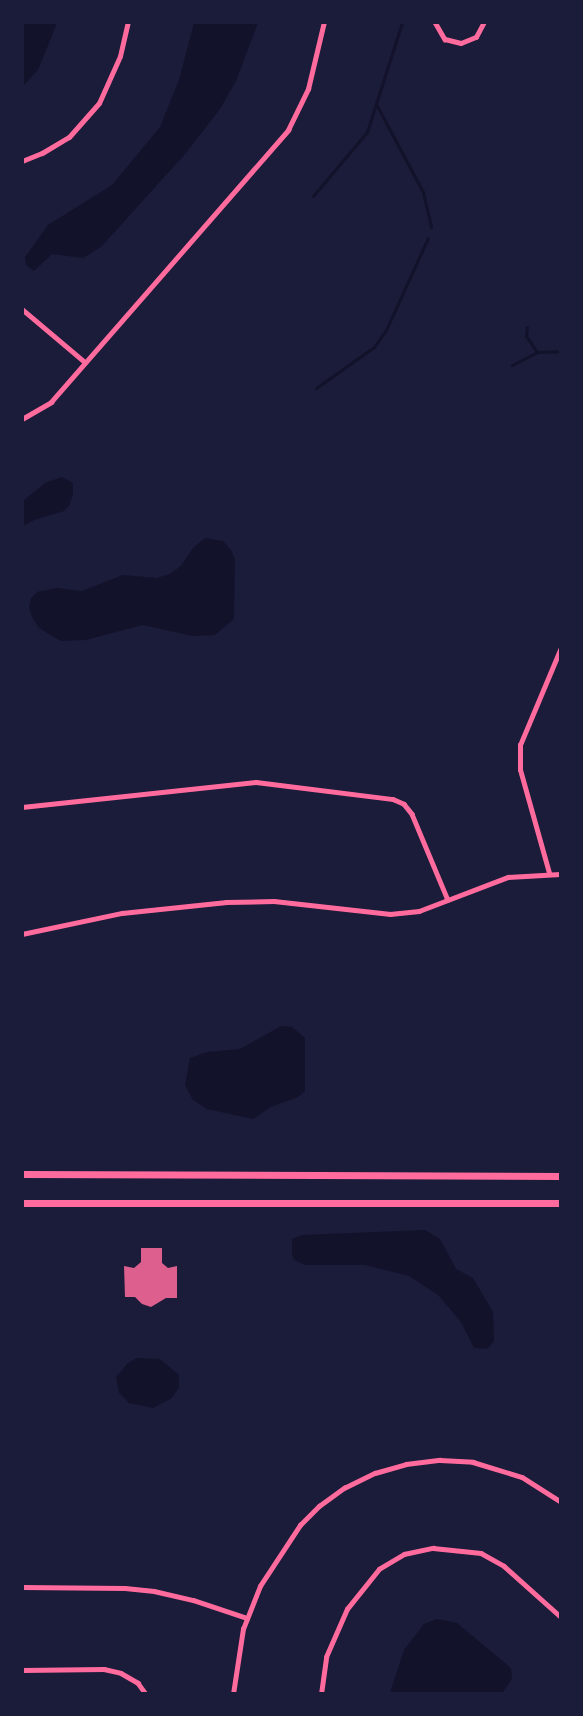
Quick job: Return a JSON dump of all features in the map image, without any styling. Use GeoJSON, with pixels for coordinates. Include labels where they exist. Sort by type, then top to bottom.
{"type":"FeatureCollection","features":[{"type":"Feature","properties":{"kind":"main road"},"geometry":{"type":"LineString","coordinates":[[22,1174],[561,1176]]}},
{"type":"Feature","properties":{"kind":"main road"},"geometry":{"type":"LineString","coordinates":[[22,1203],[561,1203]]}},
{"type":"Feature","properties":{"kind":"street"},"geometry":{"type":"LineString","coordinates":[[22,161],[42,153],[69,137],[99,103],[120,56],[128,22]]}},
{"type":"Feature","properties":{"kind":"street"},"geometry":{"type":"LineString","coordinates":[[22,419],[51,402],[288,130],[308,89],[324,22]]}},
{"type":"Feature","properties":{"kind":"street"},"geometry":{"type":"LineString","coordinates":[[435,22],[445,39],[460,43],[476,37],[484,22]]}},
{"type":"Feature","properties":{"kind":"street"},"geometry":{"type":"LineString","coordinates":[[22,309],[84,362]]}},
{"type":"Feature","properties":{"kind":"street"},"geometry":{"type":"LineString","coordinates":[[549,873],[520,770],[520,745],[561,650]]}},
{"type":"Feature","properties":{"kind":"street"},"geometry":{"type":"LineString","coordinates":[[22,807],[256,782],[393,799],[404,804],[411,814],[447,900]]}},
{"type":"Feature","properties":{"kind":"street"},"geometry":{"type":"LineString","coordinates":[[22,934],[122,913],[226,902],[274,901],[390,914],[419,911],[508,877],[561,874]]}},
{"type":"Feature","properties":{"kind":"street"},"geometry":{"type":"LineString","coordinates":[[233,1694],[247,1618],[260,1586],[300,1524],[319,1506],[344,1488],[375,1473],[406,1464],[440,1460],[473,1462],[522,1477],[561,1501]]}},
{"type":"Feature","properties":{"kind":"street"},"geometry":{"type":"LineString","coordinates":[[321,1694],[326,1657],[347,1609],[379,1569],[404,1554],[433,1548],[481,1553],[504,1566],[561,1616]]}},
{"type":"Feature","properties":{"kind":"street"},"geometry":{"type":"LineString","coordinates":[[22,1587],[125,1588],[154,1591],[193,1600],[247,1618]]}},
{"type":"Feature","properties":{"kind":"street"},"geometry":{"type":"LineString","coordinates":[[22,1670],[104,1669],[121,1673],[138,1683],[146,1694]]}},
{"type":"Feature","properties":{"kind":"shaded area"},"geometry":{"type":"Polygon","coordinates":[[[23,22],[57,23],[38,70],[23,86],[23,22]]]}},
{"type":"Feature","properties":{"kind":"shaded area"},"geometry":{"type":"Polygon","coordinates":[[[194,23],[258,23],[236,81],[220,109],[186,153],[101,247],[83,258],[52,254],[34,271],[26,265],[25,257],[48,225],[112,185],[160,127],[179,80],[194,23]]]}},
{"type":"Feature","properties":{"kind":"shaded area"},"geometry":{"type":"Polygon","coordinates":[[[62,477],[73,483],[73,495],[69,506],[64,511],[34,520],[23,526],[23,501],[45,483],[62,477]]]}},
{"type":"Feature","properties":{"kind":"shaded area"},"geometry":{"type":"Polygon","coordinates":[[[205,538],[223,541],[235,559],[234,619],[215,635],[193,636],[142,625],[86,640],[61,641],[39,628],[32,617],[29,607],[31,598],[37,592],[57,588],[82,591],[123,575],[157,578],[170,574],[181,566],[193,548],[205,538]]]}},
{"type":"Feature","properties":{"kind":"shaded area"},"geometry":{"type":"Polygon","coordinates":[[[281,1026],[292,1027],[305,1038],[305,1091],[298,1097],[271,1107],[253,1119],[207,1109],[193,1100],[185,1085],[190,1058],[207,1052],[240,1049],[281,1026]]]}},
{"type":"Feature","properties":{"kind":"shaded area"},"geometry":{"type":"Polygon","coordinates":[[[425,1230],[440,1239],[456,1269],[473,1278],[493,1312],[494,1341],[487,1349],[474,1348],[461,1322],[438,1295],[409,1276],[365,1265],[305,1265],[294,1260],[292,1253],[292,1239],[302,1235],[425,1230]]]}},
{"type":"Feature","properties":{"kind":"shaded area"},"geometry":{"type":"Polygon","coordinates":[[[137,1358],[160,1359],[179,1375],[179,1387],[172,1398],[153,1408],[129,1403],[119,1393],[116,1377],[128,1363],[137,1358]]]}},
{"type":"Feature","properties":{"kind":"shaded area"},"geometry":{"type":"Polygon","coordinates":[[[437,1619],[457,1623],[511,1668],[512,1679],[502,1693],[390,1693],[404,1650],[424,1624],[437,1619]]]}},
{"type":"Feature","properties":{"kind":"building"},"geometry":{"type":"Polygon","coordinates":[[[141,1248],[162,1248],[162,1263],[168,1268],[177,1266],[177,1298],[166,1298],[151,1307],[142,1304],[135,1297],[125,1297],[124,1266],[134,1268],[141,1262],[141,1248]]]}},
{"type":"Feature","properties":{"kind":"waterway"},"geometry":{"type":"LineString","coordinates":[[313,196],[367,132],[402,22]]}},
{"type":"Feature","properties":{"kind":"waterway"},"geometry":{"type":"LineString","coordinates":[[376,104],[423,192],[431,227]]}},
{"type":"Feature","properties":{"kind":"waterway"},"geometry":{"type":"LineString","coordinates":[[316,388],[374,347],[386,330],[428,238]]}},
{"type":"Feature","properties":{"kind":"waterway"},"geometry":{"type":"LineString","coordinates":[[527,327],[526,336],[537,352]]}},
{"type":"Feature","properties":{"kind":"waterway"},"geometry":{"type":"LineString","coordinates":[[512,365],[537,352],[560,351]]}}]}
